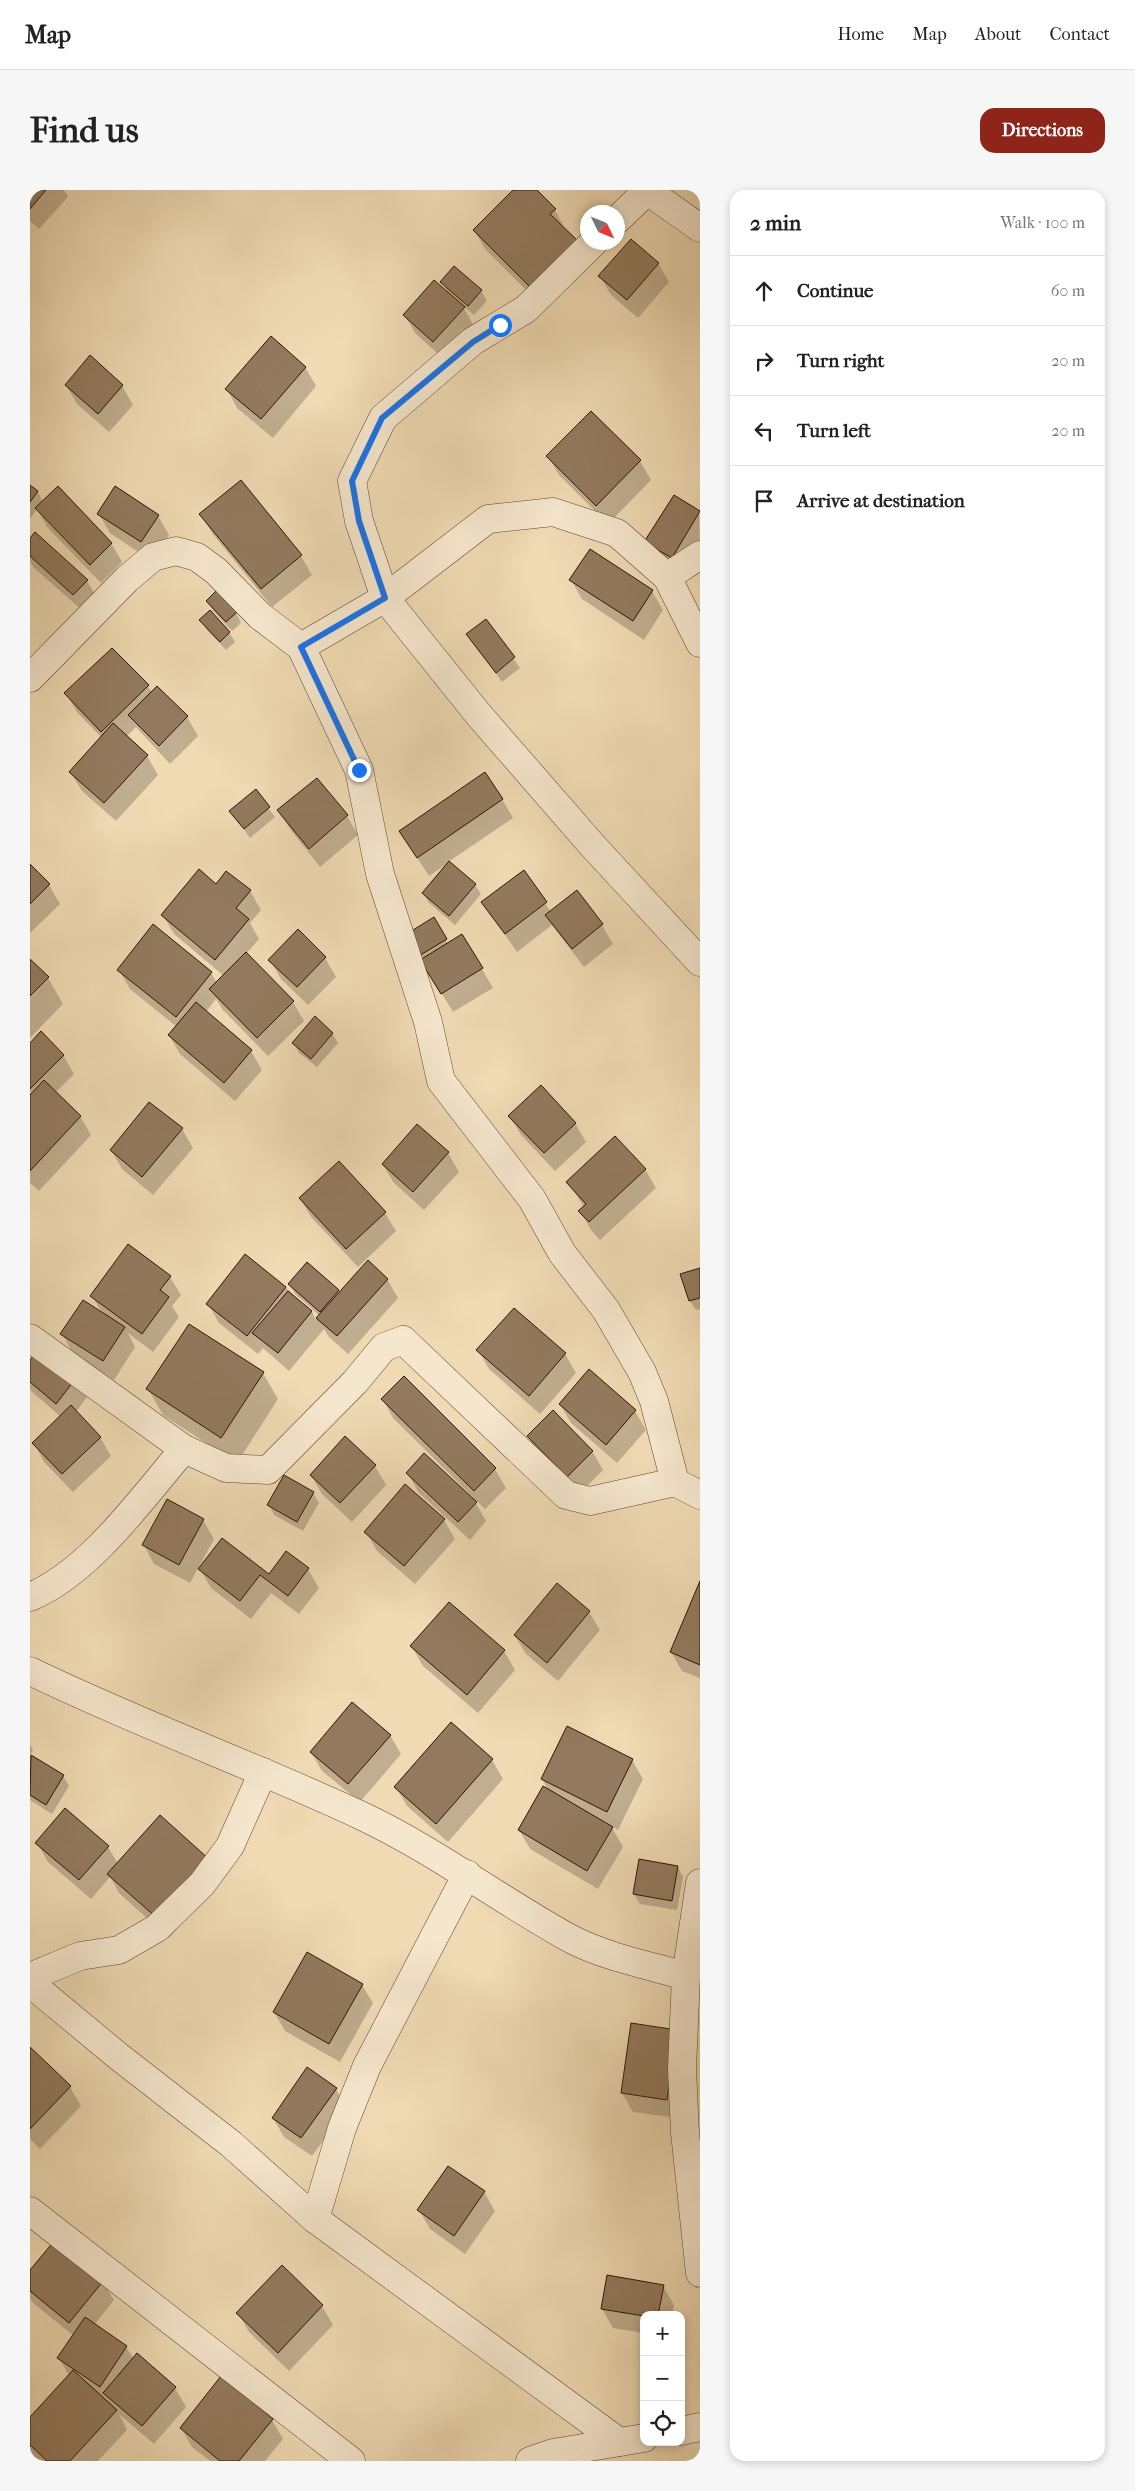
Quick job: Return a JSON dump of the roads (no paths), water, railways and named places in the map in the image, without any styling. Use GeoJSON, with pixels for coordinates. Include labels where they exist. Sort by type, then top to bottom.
{"type":"FeatureCollection","features":[{"type":"Feature","properties":{"kind":"street"},"geometry":{"type":"LineString","coordinates":[[625,212],[646,190],[700,228]]}},
{"type":"Feature","properties":{"kind":"street"},"geometry":{"type":"LineString","coordinates":[[586,250],[526,309],[473,342],[382,418],[352,481],[359,521],[385,598],[501,741],[700,962]]}},
{"type":"Feature","properties":{"kind":"street"},"geometry":{"type":"LineString","coordinates":[[301,647],[385,598],[488,519],[553,512],[617,533],[667,577],[700,643]]}},
{"type":"Feature","properties":{"kind":"street"},"geometry":{"type":"LineString","coordinates":[[30,678],[127,579],[153,558],[176,551],[197,556],[216,571],[260,616],[301,647],[359,770],[380,874],[428,1022],[441,1081],[532,1198],[562,1253],[606,1310],[615,1325],[642,1372],[654,1401],[675,1482]]}},
{"type":"Feature","properties":{"kind":"street"},"geometry":{"type":"LineString","coordinates":[[667,577],[700,555]]}},
{"type":"Feature","properties":{"kind":"street"},"geometry":{"type":"LineString","coordinates":[[30,1338],[184,1449],[226,1468],[268,1470],[355,1382],[384,1347],[403,1340],[566,1495],[590,1501],[675,1482],[700,1495]]}},
{"type":"Feature","properties":{"kind":"street"},"geometry":{"type":"LineString","coordinates":[[30,1597],[48,1590],[102,1545],[184,1449]]}},
{"type":"Feature","properties":{"kind":"street"},"geometry":{"type":"LineString","coordinates":[[30,1671],[154,1728],[363,1816],[434,1853],[572,1939],[607,1954],[686,1976]]}},
{"type":"Feature","properties":{"kind":"street"},"geometry":{"type":"LineString","coordinates":[[30,1977],[80,1956],[119,1950],[156,1928],[202,1884],[230,1846],[262,1772]]}},
{"type":"Feature","properties":{"kind":"street"},"geometry":{"type":"LineString","coordinates":[[314,2219],[342,2128],[367,2066],[467,1874]]}},
{"type":"Feature","properties":{"kind":"street"},"geometry":{"type":"LineString","coordinates":[[700,1883],[686,1976],[682,2069],[684,2124],[700,2273]]}},
{"type":"Feature","properties":{"kind":"street"},"geometry":{"type":"LineString","coordinates":[[30,1983],[118,2056],[231,2144],[314,2219],[631,2440]]}},
{"type":"Feature","properties":{"kind":"street"},"geometry":{"type":"LineString","coordinates":[[30,2211],[351,2461]]}},
{"type":"Feature","properties":{"kind":"street"},"geometry":{"type":"LineString","coordinates":[[685,2430],[700,2427]]}},
{"type":"Feature","properties":{"kind":"street"},"geometry":{"type":"LineString","coordinates":[[530,2461],[553,2453],[631,2440]]}}]}
